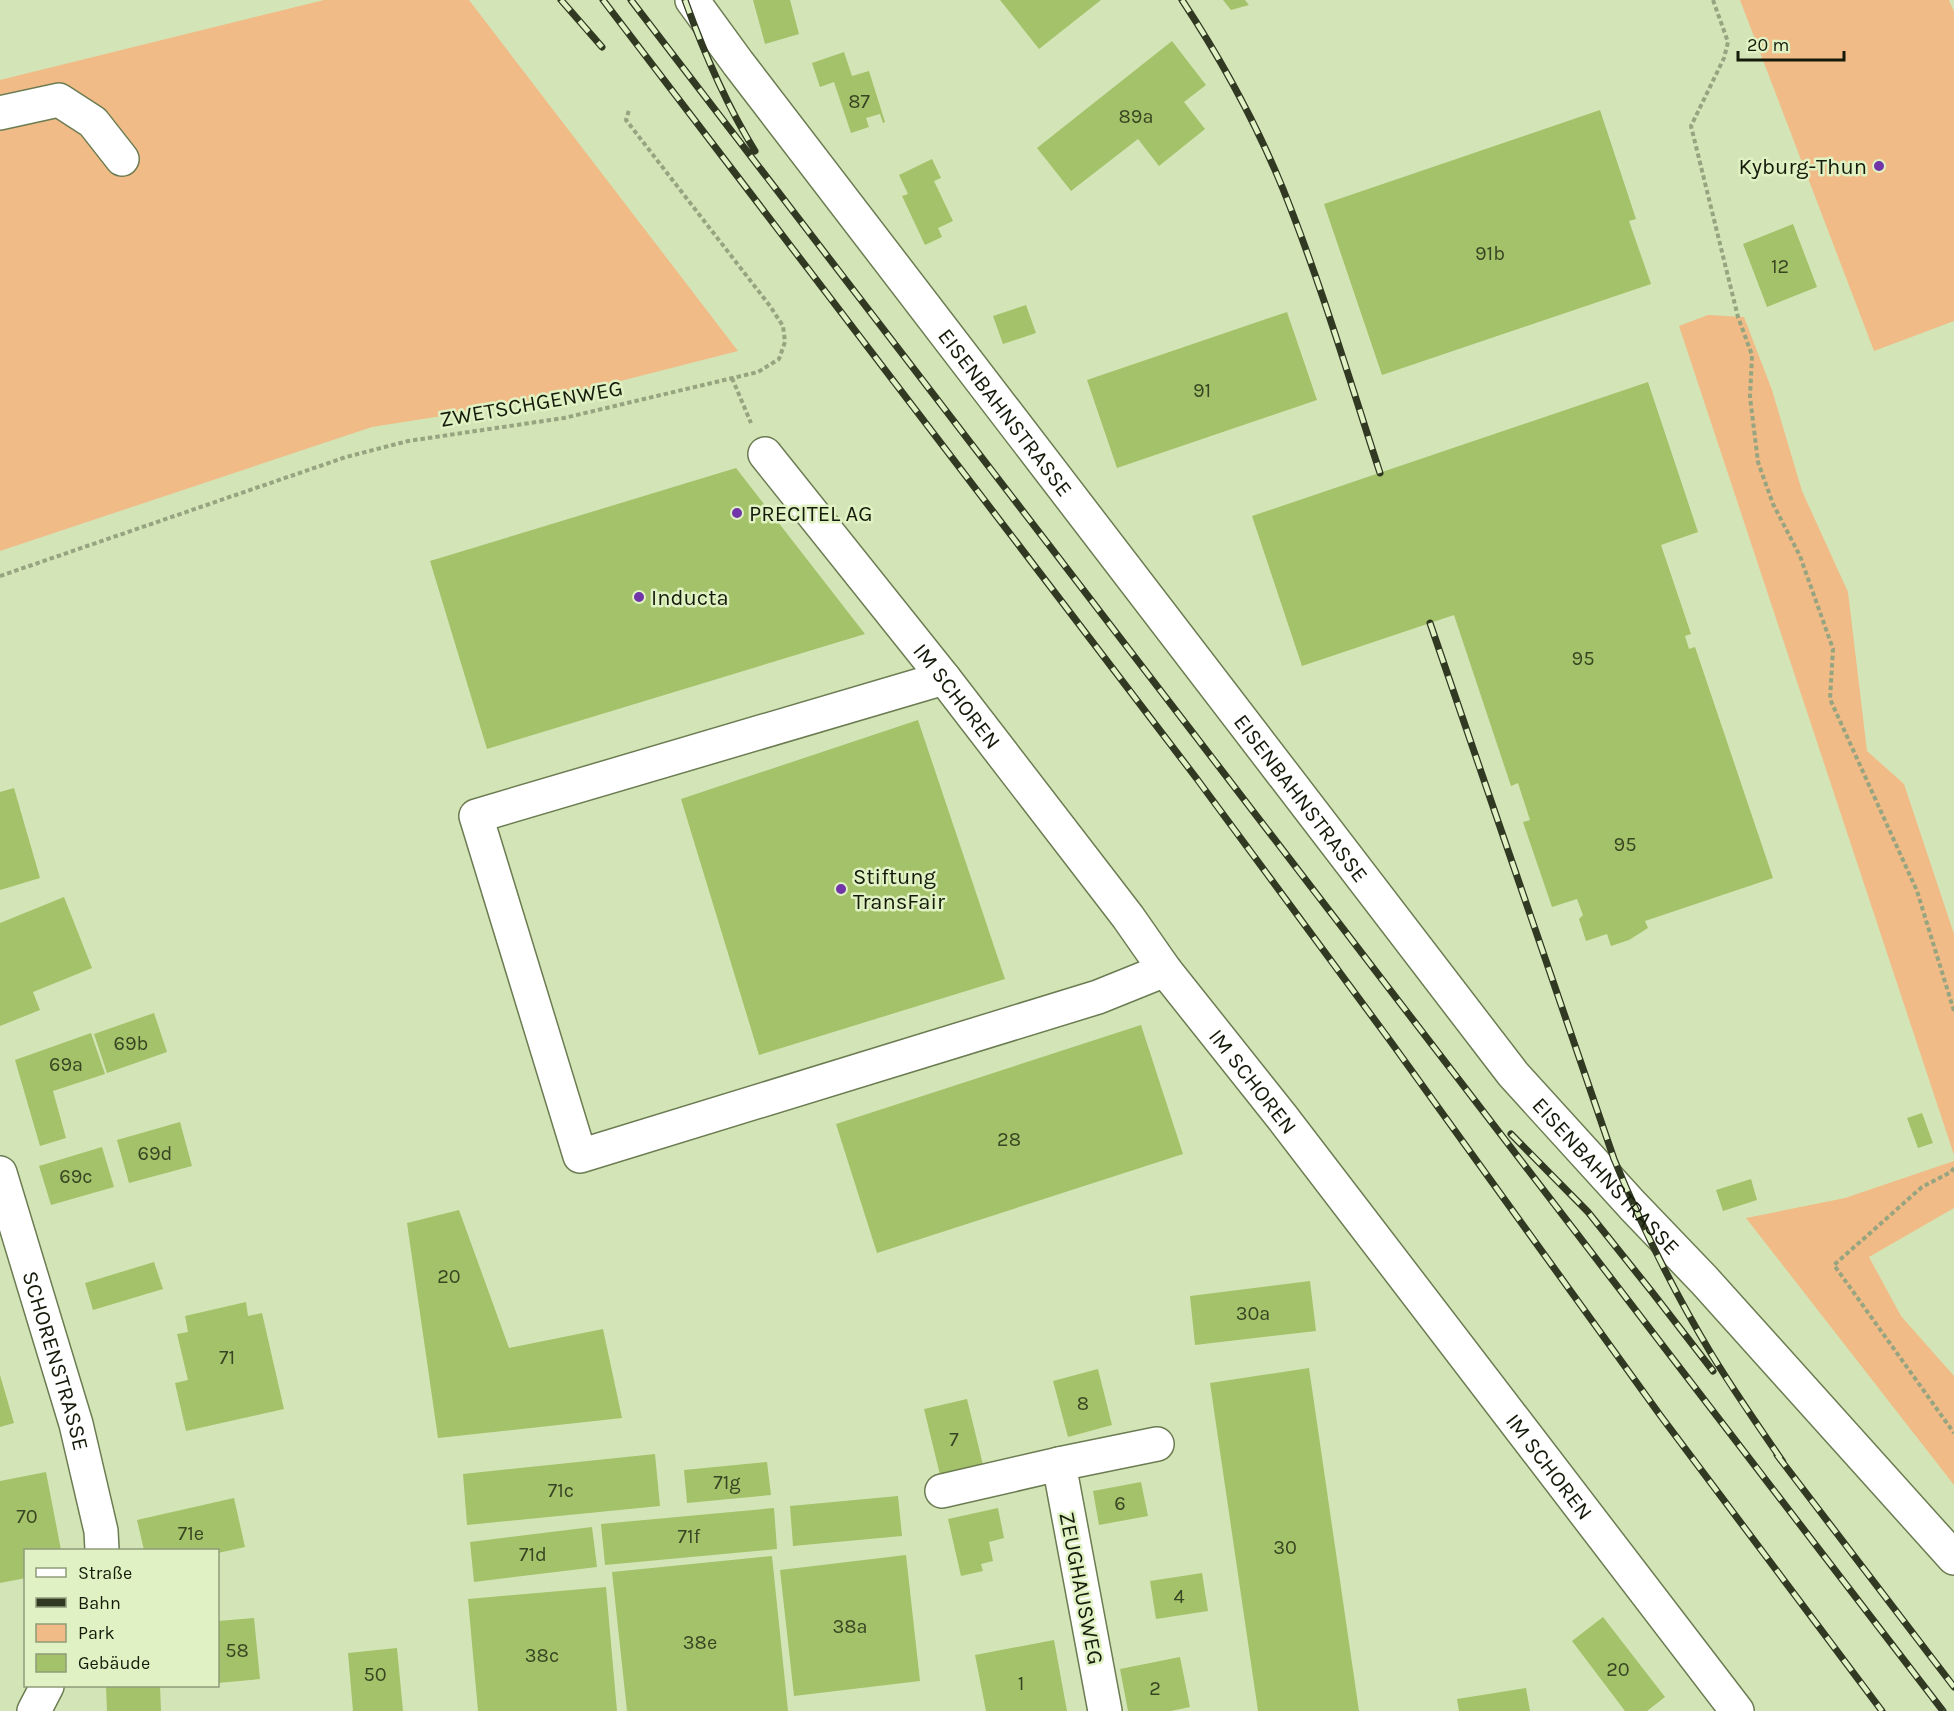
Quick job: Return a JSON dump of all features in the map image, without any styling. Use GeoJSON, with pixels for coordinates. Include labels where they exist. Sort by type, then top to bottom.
{"type":"FeatureCollection","features":[{"type":"Feature","properties":{"kind":"street","name":"EISENBAHNSTRASSE"},"geometry":{"type":"LineString","coordinates":[[692,0],[1513,1074],[1704,1280],[1954,1558]]}},
{"type":"Feature","properties":{"kind":"street"},"geometry":{"type":"LineString","coordinates":[[0,113],[59,100],[93,122],[122,159]]}},
{"type":"Feature","properties":{"kind":"street","name":"IM SCHOREN"},"geometry":{"type":"LineString","coordinates":[[765,454],[944,678],[1128,917],[1165,970],[1282,1117],[1737,1711]]}},
{"type":"Feature","properties":{"kind":"street"},"geometry":{"type":"LineString","coordinates":[[944,678],[476,816],[580,1156],[1098,997],[1165,970]]}},
{"type":"Feature","properties":{"kind":"street","name":"SCHORENSTRASSE"},"geometry":{"type":"LineString","coordinates":[[0,1173],[76,1424],[101,1531],[102,1549]]}},
{"type":"Feature","properties":{"kind":"street"},"geometry":{"type":"LineString","coordinates":[[942,1491],[1157,1444]]}},
{"type":"Feature","properties":{"kind":"street","name":"ZEUGHAUSWEG"},"geometry":{"type":"LineString","coordinates":[[1059,1464],[1105,1711]]}},
{"type":"Feature","properties":{"kind":"street"},"geometry":{"type":"LineString","coordinates":[[34,1711],[46,1687]]}},
{"type":"Feature","properties":{"kind":"path"},"geometry":{"type":"LineString","coordinates":[[1713,0],[1728,42],[1724,58],[1691,126],[1738,317],[1752,355],[1750,397],[1758,462],[1773,504],[1800,556],[1833,649],[1830,699],[1917,891],[1954,1011]]}},
{"type":"Feature","properties":{"kind":"path","name":"ZWETSCHGENWEG"},"geometry":{"type":"LineString","coordinates":[[0,576],[357,454],[408,441],[564,418],[758,372],[779,359],[785,342],[783,326],[626,120],[628,110]]}},
{"type":"Feature","properties":{"kind":"path"},"geometry":{"type":"LineString","coordinates":[[732,378],[765,454]]}},
{"type":"Feature","properties":{"kind":"path"},"geometry":{"type":"LineString","coordinates":[[1954,1168],[1952,1172],[1922,1187],[1834,1265],[1954,1433]]}},
{"type":"Feature","properties":{"kind":"green space"},"geometry":{"type":"Polygon","coordinates":[[[324,0],[469,0],[738,351],[550,399],[372,427],[0,551],[0,80],[324,0]]]}},
{"type":"Feature","properties":{"kind":"green space","name":"Kyburg-Thun"},"geometry":{"type":"Polygon","coordinates":[[[1740,0],[1949,0],[1954,12],[1954,321],[1874,351],[1740,0]]]}},
{"type":"Feature","properties":{"kind":"green space"},"geometry":{"type":"Polygon","coordinates":[[[1708,315],[1744,317],[1772,390],[1802,491],[1848,592],[1867,751],[1904,784],[1954,934],[1954,1155],[1679,326],[1708,315]]]}},
{"type":"Feature","properties":{"kind":"green space"},"geometry":{"type":"Polygon","coordinates":[[[1954,1161],[1954,1208],[1869,1257],[1901,1316],[1954,1376],[1954,1485],[1746,1218],[1845,1198],[1954,1161]]]}},
{"type":"Feature","properties":{"kind":"building"},"geometry":{"type":"Polygon","coordinates":[[[753,0],[790,0],[799,34],[765,44],[753,0]]]}},
{"type":"Feature","properties":{"kind":"building"},"geometry":{"type":"Polygon","coordinates":[[[1000,0],[1101,0],[1039,49],[1000,0]]]}},
{"type":"Feature","properties":{"kind":"building"},"geometry":{"type":"Polygon","coordinates":[[[1223,0],[1245,0],[1249,5],[1231,10],[1223,0]]]}},
{"type":"Feature","properties":{"kind":"building"},"geometry":{"type":"Polygon","coordinates":[[[1172,41],[1206,85],[1184,102],[1205,129],[1159,166],[1138,139],[1071,191],[1037,148],[1172,41]]]}},
{"type":"Feature","properties":{"kind":"building"},"geometry":{"type":"Polygon","coordinates":[[[844,52],[852,76],[869,71],[885,122],[883,123],[880,114],[866,118],[869,127],[851,133],[834,82],[820,87],[812,63],[844,52]]]}},
{"type":"Feature","properties":{"kind":"building"},"geometry":{"type":"Polygon","coordinates":[[[1600,110],[1636,219],[1629,221],[1651,284],[1382,375],[1324,204],[1600,110]]]}},
{"type":"Feature","properties":{"kind":"building"},"geometry":{"type":"Polygon","coordinates":[[[932,159],[941,178],[934,181],[953,221],[938,228],[942,237],[925,245],[902,196],[908,194],[899,175],[932,159]]]}},
{"type":"Feature","properties":{"kind":"building"},"geometry":{"type":"Polygon","coordinates":[[[1793,224],[1817,287],[1767,307],[1743,244],[1793,224]]]}},
{"type":"Feature","properties":{"kind":"building"},"geometry":{"type":"Polygon","coordinates":[[[1026,305],[1036,333],[1003,344],[993,316],[1026,305]]]}},
{"type":"Feature","properties":{"kind":"building"},"geometry":{"type":"Polygon","coordinates":[[[1287,312],[1317,400],[1117,468],[1087,380],[1287,312]]]}},
{"type":"Feature","properties":{"kind":"building"},"geometry":{"type":"Polygon","coordinates":[[[1648,382],[1698,532],[1661,545],[1691,634],[1685,636],[1689,649],[1695,647],[1773,878],[1645,921],[1648,928],[1629,940],[1611,946],[1607,934],[1586,941],[1579,919],[1583,915],[1577,899],[1552,907],[1523,822],[1530,820],[1518,783],[1511,786],[1454,615],[1302,666],[1252,516],[1648,382]]]}},
{"type":"Feature","properties":{"kind":"building","name":"Inducta"},"geometry":{"type":"Polygon","coordinates":[[[736,468],[865,634],[487,749],[430,561],[736,468]]]}},
{"type":"Feature","properties":{"kind":"building","name":"Stiftung TransFair"},"geometry":{"type":"Polygon","coordinates":[[[918,720],[1005,979],[759,1055],[681,799],[918,720]]]}},
{"type":"Feature","properties":{"kind":"building"},"geometry":{"type":"Polygon","coordinates":[[[14,788],[40,878],[0,890],[0,792],[14,788]]]}},
{"type":"Feature","properties":{"kind":"building"},"geometry":{"type":"Polygon","coordinates":[[[64,897],[92,968],[33,992],[40,1010],[0,1026],[0,923],[64,897]]]}},
{"type":"Feature","properties":{"kind":"building"},"geometry":{"type":"Polygon","coordinates":[[[154,1013],[167,1052],[107,1073],[94,1034],[154,1013]]]}},
{"type":"Feature","properties":{"kind":"building"},"geometry":{"type":"Polygon","coordinates":[[[1141,1025],[1183,1154],[877,1253],[836,1124],[1141,1025]]]}},
{"type":"Feature","properties":{"kind":"building"},"geometry":{"type":"Polygon","coordinates":[[[91,1033],[105,1074],[53,1091],[66,1138],[40,1146],[15,1060],[91,1033]]]}},
{"type":"Feature","properties":{"kind":"building"},"geometry":{"type":"Polygon","coordinates":[[[1922,1113],[1933,1143],[1918,1148],[1907,1118],[1922,1113]]]}},
{"type":"Feature","properties":{"kind":"building"},"geometry":{"type":"Polygon","coordinates":[[[180,1122],[192,1166],[129,1183],[117,1140],[180,1122]]]}},
{"type":"Feature","properties":{"kind":"building"},"geometry":{"type":"Polygon","coordinates":[[[102,1147],[114,1187],[51,1205],[39,1166],[102,1147]]]}},
{"type":"Feature","properties":{"kind":"building"},"geometry":{"type":"Polygon","coordinates":[[[1751,1179],[1757,1200],[1723,1211],[1716,1190],[1751,1179]]]}},
{"type":"Feature","properties":{"kind":"building"},"geometry":{"type":"Polygon","coordinates":[[[459,1210],[509,1348],[603,1329],[622,1418],[438,1438],[407,1223],[459,1210]]]}},
{"type":"Feature","properties":{"kind":"building"},"geometry":{"type":"Polygon","coordinates":[[[154,1262],[163,1289],[93,1310],[85,1283],[154,1262]]]}},
{"type":"Feature","properties":{"kind":"building"},"geometry":{"type":"Polygon","coordinates":[[[1310,1281],[1316,1331],[1195,1345],[1190,1296],[1310,1281]]]}},
{"type":"Feature","properties":{"kind":"building"},"geometry":{"type":"Polygon","coordinates":[[[246,1302],[248,1316],[262,1313],[284,1409],[186,1431],[175,1383],[188,1380],[177,1334],[188,1332],[185,1316],[246,1302]]]}},
{"type":"Feature","properties":{"kind":"building"},"geometry":{"type":"Polygon","coordinates":[[[1309,1368],[1359,1711],[1258,1711],[1210,1383],[1309,1368]]]}},
{"type":"Feature","properties":{"kind":"building"},"geometry":{"type":"Polygon","coordinates":[[[1098,1369],[1112,1425],[1068,1437],[1053,1381],[1098,1369]]]}},
{"type":"Feature","properties":{"kind":"building"},"geometry":{"type":"Polygon","coordinates":[[[0,1375],[14,1423],[0,1427],[0,1375]]]}},
{"type":"Feature","properties":{"kind":"building"},"geometry":{"type":"Polygon","coordinates":[[[967,1399],[984,1469],[941,1479],[924,1409],[967,1399]]]}},
{"type":"Feature","properties":{"kind":"building"},"geometry":{"type":"Polygon","coordinates":[[[655,1454],[660,1506],[467,1525],[463,1474],[655,1454]]]}},
{"type":"Feature","properties":{"kind":"building"},"geometry":{"type":"Polygon","coordinates":[[[767,1462],[771,1495],[687,1503],[684,1470],[767,1462]]]}},
{"type":"Feature","properties":{"kind":"building"},"geometry":{"type":"Polygon","coordinates":[[[46,1472],[61,1549],[24,1549],[24,1578],[0,1583],[0,1481],[46,1472]]]}},
{"type":"Feature","properties":{"kind":"building"},"geometry":{"type":"Polygon","coordinates":[[[1141,1482],[1148,1516],[1099,1525],[1093,1491],[1141,1482]]]}},
{"type":"Feature","properties":{"kind":"building"},"geometry":{"type":"Polygon","coordinates":[[[898,1496],[902,1536],[793,1546],[790,1506],[898,1496]]]}},
{"type":"Feature","properties":{"kind":"building"},"geometry":{"type":"Polygon","coordinates":[[[234,1498],[245,1547],[219,1553],[219,1549],[144,1549],[137,1520],[234,1498]]]}},
{"type":"Feature","properties":{"kind":"building"},"geometry":{"type":"Polygon","coordinates":[[[774,1508],[777,1549],[605,1565],[601,1524],[774,1508]]]}},
{"type":"Feature","properties":{"kind":"building"},"geometry":{"type":"Polygon","coordinates":[[[998,1508],[1004,1538],[989,1542],[993,1561],[981,1564],[983,1571],[961,1576],[948,1519],[998,1508]]]}},
{"type":"Feature","properties":{"kind":"building"},"geometry":{"type":"Polygon","coordinates":[[[592,1527],[597,1567],[474,1582],[470,1542],[592,1527]]]}},
{"type":"Feature","properties":{"kind":"building"},"geometry":{"type":"Polygon","coordinates":[[[906,1555],[920,1681],[794,1696],[780,1570],[906,1555]]]}},
{"type":"Feature","properties":{"kind":"building"},"geometry":{"type":"Polygon","coordinates":[[[772,1556],[788,1711],[627,1711],[612,1572],[772,1556]]]}},
{"type":"Feature","properties":{"kind":"building"},"geometry":{"type":"Polygon","coordinates":[[[1202,1573],[1208,1611],[1156,1619],[1150,1581],[1202,1573]]]}},
{"type":"Feature","properties":{"kind":"building"},"geometry":{"type":"Polygon","coordinates":[[[606,1587],[617,1711],[478,1711],[468,1599],[606,1587]]]}},
{"type":"Feature","properties":{"kind":"building"},"geometry":{"type":"Polygon","coordinates":[[[1603,1617],[1665,1697],[1647,1711],[1625,1711],[1572,1641],[1603,1617]]]}},
{"type":"Feature","properties":{"kind":"building"},"geometry":{"type":"Polygon","coordinates":[[[254,1618],[260,1679],[219,1683],[219,1621],[254,1618]]]}},
{"type":"Feature","properties":{"kind":"building"},"geometry":{"type":"Polygon","coordinates":[[[1054,1640],[1067,1711],[986,1711],[975,1655],[1054,1640]]]}},
{"type":"Feature","properties":{"kind":"building"},"geometry":{"type":"Polygon","coordinates":[[[397,1648],[403,1711],[353,1711],[348,1653],[397,1648]]]}},
{"type":"Feature","properties":{"kind":"building"},"geometry":{"type":"Polygon","coordinates":[[[1180,1657],[1190,1707],[1171,1711],[1128,1711],[1120,1669],[1180,1657]]]}},
{"type":"Feature","properties":{"kind":"building"},"geometry":{"type":"Polygon","coordinates":[[[106,1687],[160,1687],[161,1711],[107,1711],[106,1687]]]}},
{"type":"Feature","properties":{"kind":"building"},"geometry":{"type":"Polygon","coordinates":[[[1526,1688],[1530,1711],[1459,1711],[1457,1699],[1526,1688]]]}},
{"type":"Feature","properties":{"kind":"railway"},"geometry":{"type":"LineString","coordinates":[[561,0],[602,47]]}},
{"type":"Feature","properties":{"kind":"railway"},"geometry":{"type":"LineString","coordinates":[[603,0],[1197,779],[1391,1042],[1660,1415],[1882,1711]]}},
{"type":"Feature","properties":{"kind":"railway"},"geometry":{"type":"LineString","coordinates":[[631,0],[1943,1711]]}},
{"type":"Feature","properties":{"kind":"railway"},"geometry":{"type":"LineString","coordinates":[[685,0],[716,78],[755,151]]}},
{"type":"Feature","properties":{"kind":"railway"},"geometry":{"type":"LineString","coordinates":[[1182,0],[1237,92],[1283,189],[1322,294],[1380,473]]}},
{"type":"Feature","properties":{"kind":"railway"},"geometry":{"type":"LineString","coordinates":[[1430,623],[1614,1159],[1647,1234],[1698,1331],[1783,1462]]}},
{"type":"Feature","properties":{"kind":"railway"},"geometry":{"type":"LineString","coordinates":[[1511,1134],[1588,1212],[1713,1371]]}},
{"type":"Feature","properties":{"kind":"railway"},"geometry":{"type":"LineString","coordinates":[[1777,1455],[1954,1687]]}},
{"type":"Feature","properties":{"kind":"place","name":"Kyburg-Thun"},"geometry":{"type":"Point","coordinates":[1879,166]}},
{"type":"Feature","properties":{"kind":"place","name":"PRECITEL AG"},"geometry":{"type":"Point","coordinates":[737,513]}},
{"type":"Feature","properties":{"kind":"place","name":"Inducta"},"geometry":{"type":"Point","coordinates":[639,597]}},
{"type":"Feature","properties":{"kind":"place","name":"Stiftung TransFair"},"geometry":{"type":"Point","coordinates":[841,889]}}]}
